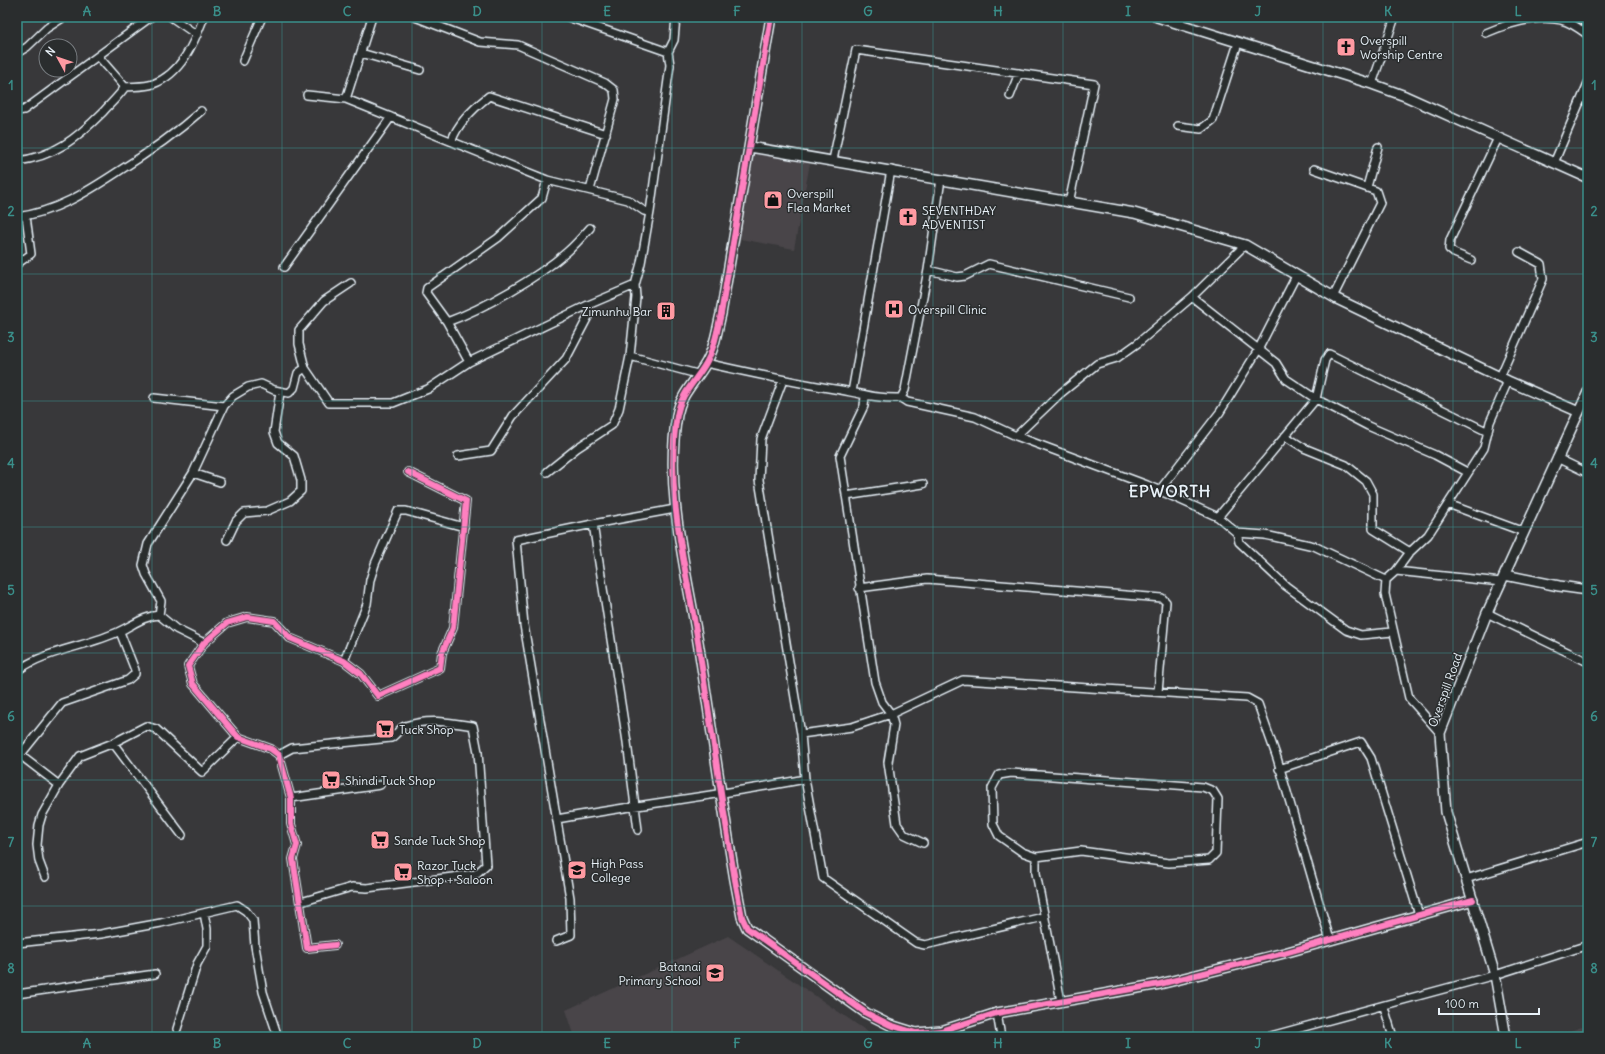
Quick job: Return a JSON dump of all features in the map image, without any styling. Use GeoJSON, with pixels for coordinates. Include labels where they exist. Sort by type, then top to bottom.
{"type":"FeatureCollection","features":[{"type":"Feature","properties":{"kind":"street"},"geometry":{"type":"LineString","coordinates":[[17,53],[27,47],[47,28],[64,17]]}},
{"type":"Feature","properties":{"kind":"street"},"geometry":{"type":"LineString","coordinates":[[17,111],[24,110],[151,17]]}},
{"type":"Feature","properties":{"kind":"street"},"geometry":{"type":"LineString","coordinates":[[171,17],[197,35]]}},
{"type":"Feature","properties":{"kind":"street"},"geometry":{"type":"LineString","coordinates":[[125,87],[152,84],[168,76],[182,60],[197,35],[204,17]]}},
{"type":"Feature","properties":{"kind":"street"},"geometry":{"type":"LineString","coordinates":[[243,61],[262,17]]}},
{"type":"Feature","properties":{"kind":"street"},"geometry":{"type":"LineString","coordinates":[[346,99],[372,17]]}},
{"type":"Feature","properties":{"kind":"street"},"geometry":{"type":"LineString","coordinates":[[415,17],[480,42],[518,45],[605,83],[614,90],[615,99],[590,190]]}},
{"type":"Feature","properties":{"kind":"street"},"geometry":{"type":"LineString","coordinates":[[568,17],[668,52]]}},
{"type":"Feature","properties":{"kind":"street"},"geometry":{"type":"LineString","coordinates":[[547,472],[577,448],[612,425],[619,409],[630,356],[636,285],[650,212],[670,65],[668,52],[674,40],[676,17]]}},
{"type":"Feature","properties":{"kind":"street"},"geometry":{"type":"LineString","coordinates":[[771,17],[721,314],[714,342],[706,363],[683,396],[677,414],[673,458],[675,509],[699,648],[721,794],[742,917],[750,932],[866,1013],[890,1025],[916,1033],[952,1028],[997,1013],[1160,984],[1330,940],[1473,900]]}},
{"type":"Feature","properties":{"kind":"street"},"geometry":{"type":"LineString","coordinates":[[1157,17],[1406,96],[1588,178]]}},
{"type":"Feature","properties":{"kind":"street"},"geometry":{"type":"LineString","coordinates":[[1372,84],[1395,17]]}},
{"type":"Feature","properties":{"kind":"street"},"geometry":{"type":"LineString","coordinates":[[1486,33],[1512,22],[1535,19],[1560,20],[1575,26],[1588,34]]}},
{"type":"Feature","properties":{"kind":"street"},"geometry":{"type":"LineString","coordinates":[[1178,126],[1201,130],[1213,120],[1238,43]]}},
{"type":"Feature","properties":{"kind":"street"},"geometry":{"type":"LineString","coordinates":[[833,160],[856,50],[1094,84],[1069,203]]}},
{"type":"Feature","properties":{"kind":"street"},"geometry":{"type":"LineString","coordinates":[[361,53],[420,70]]}},
{"type":"Feature","properties":{"kind":"street"},"geometry":{"type":"LineString","coordinates":[[98,56],[125,87]]}},
{"type":"Feature","properties":{"kind":"street"},"geometry":{"type":"LineString","coordinates":[[1010,96],[1019,73]]}},
{"type":"Feature","properties":{"kind":"street"},"geometry":{"type":"LineString","coordinates":[[1554,163],[1588,83]]}},
{"type":"Feature","properties":{"kind":"street"},"geometry":{"type":"LineString","coordinates":[[17,161],[40,158],[70,142],[121,94],[125,87]]}},
{"type":"Feature","properties":{"kind":"street"},"geometry":{"type":"LineString","coordinates":[[307,94],[346,99],[452,140],[547,180],[628,200],[644,211],[650,212]]}},
{"type":"Feature","properties":{"kind":"street"},"geometry":{"type":"LineString","coordinates":[[452,140],[454,133],[478,105],[489,96],[606,134]]}},
{"type":"Feature","properties":{"kind":"street"},"geometry":{"type":"LineString","coordinates":[[17,217],[36,214],[78,197],[181,129],[201,111]]}},
{"type":"Feature","properties":{"kind":"street"},"geometry":{"type":"LineString","coordinates":[[284,267],[390,117]]}},
{"type":"Feature","properties":{"kind":"street"},"geometry":{"type":"LineString","coordinates":[[1471,260],[1454,253],[1450,249],[1450,240],[1498,138]]}},
{"type":"Feature","properties":{"kind":"street"},"geometry":{"type":"LineString","coordinates":[[750,147],[833,160],[1069,203],[1134,213],[1245,245],[1333,297],[1504,379],[1579,412]]}},
{"type":"Feature","properties":{"kind":"street"},"geometry":{"type":"LineString","coordinates":[[1367,187],[1378,147]]}},
{"type":"Feature","properties":{"kind":"street"},"geometry":{"type":"LineString","coordinates":[[1314,168],[1376,191],[1380,203],[1333,297]]}},
{"type":"Feature","properties":{"kind":"street"},"geometry":{"type":"LineString","coordinates":[[852,392],[891,170]]}},
{"type":"Feature","properties":{"kind":"street"},"geometry":{"type":"LineString","coordinates":[[901,398],[905,390],[928,270],[941,179]]}},
{"type":"Feature","properties":{"kind":"street"},"geometry":{"type":"LineString","coordinates":[[469,362],[447,322],[426,293],[427,288],[503,233],[542,198],[547,180]]}},
{"type":"Feature","properties":{"kind":"street"},"geometry":{"type":"LineString","coordinates":[[17,264],[31,254],[26,216]]}},
{"type":"Feature","properties":{"kind":"street"},"geometry":{"type":"LineString","coordinates":[[447,322],[463,316],[532,278],[567,252],[590,228]]}},
{"type":"Feature","properties":{"kind":"street"},"geometry":{"type":"LineString","coordinates":[[1016,436],[1060,393],[1097,364],[1118,358],[1138,343],[1192,297],[1245,245]]}},
{"type":"Feature","properties":{"kind":"street"},"geometry":{"type":"LineString","coordinates":[[1440,733],[1409,698],[1384,594],[1386,580],[1396,571],[1410,552],[1428,535],[1467,472],[1484,448],[1504,379],[1543,279],[1540,264],[1519,252]]}},
{"type":"Feature","properties":{"kind":"street"},"geometry":{"type":"LineString","coordinates":[[928,270],[957,277],[966,276],[989,264],[1129,297]]}},
{"type":"Feature","properties":{"kind":"street"},"geometry":{"type":"LineString","coordinates":[[1159,491],[1220,412],[1258,350],[1296,276]]}},
{"type":"Feature","properties":{"kind":"street"},"geometry":{"type":"LineString","coordinates":[[351,283],[324,301],[299,330],[299,344],[305,368],[329,403],[393,403],[428,389],[469,362],[588,305],[636,285]]}},
{"type":"Feature","properties":{"kind":"street"},"geometry":{"type":"LineString","coordinates":[[1192,297],[1276,363],[1286,380],[1316,399],[1368,426],[1435,455],[1467,472]]}},
{"type":"Feature","properties":{"kind":"street"},"geometry":{"type":"LineString","coordinates":[[458,456],[491,451],[514,416],[566,359],[589,315],[588,305]]}},
{"type":"Feature","properties":{"kind":"street"},"geometry":{"type":"LineString","coordinates":[[1218,517],[1316,399],[1325,360],[1329,354],[1488,432]]}},
{"type":"Feature","properties":{"kind":"street"},"geometry":{"type":"LineString","coordinates":[[630,356],[697,374]]}},
{"type":"Feature","properties":{"kind":"street"},"geometry":{"type":"LineString","coordinates":[[706,363],[783,380],[852,392],[865,396],[890,399],[901,398],[907,402],[975,417],[1016,436],[1159,491],[1218,517],[1237,533],[1265,535],[1314,546],[1386,580]]}},
{"type":"Feature","properties":{"kind":"street"},"geometry":{"type":"LineString","coordinates":[[159,615],[161,601],[146,574],[143,564],[148,544],[193,473],[224,406],[233,396],[248,387],[261,384],[280,392],[289,393],[294,388],[298,373],[305,368]]}},
{"type":"Feature","properties":{"kind":"street"},"geometry":{"type":"LineString","coordinates":[[783,380],[761,439],[759,480],[801,734],[805,779],[823,878],[916,943],[925,945],[1043,917]]}},
{"type":"Feature","properties":{"kind":"street"},"geometry":{"type":"LineString","coordinates":[[227,540],[236,521],[244,513],[267,511],[290,501],[301,491],[301,480],[294,456],[278,443],[274,432],[280,392]]}},
{"type":"Feature","properties":{"kind":"street","name":"Overspill Road"},"geometry":{"type":"LineString","coordinates":[[1506,1037],[1495,975],[1446,812],[1440,733],[1487,613],[1588,392]]}},
{"type":"Feature","properties":{"kind":"street"},"geometry":{"type":"LineString","coordinates":[[865,396],[864,406],[840,456],[874,682],[882,702],[891,714],[894,725],[888,762],[897,824],[904,834],[923,843]]}},
{"type":"Feature","properties":{"kind":"street"},"geometry":{"type":"LineString","coordinates":[[154,398],[224,406]]}},
{"type":"Feature","properties":{"kind":"street"},"geometry":{"type":"LineString","coordinates":[[1285,436],[1304,448],[1346,465],[1366,481],[1373,494],[1373,529],[1410,552]]}},
{"type":"Feature","properties":{"kind":"street"},"geometry":{"type":"LineString","coordinates":[[1558,458],[1588,473]]}},
{"type":"Feature","properties":{"kind":"street"},"geometry":{"type":"LineString","coordinates":[[335,945],[307,948],[301,902],[293,859],[297,845],[291,824],[291,798],[279,755],[271,749],[238,737],[193,684],[188,666],[204,643],[227,623],[248,617],[274,621],[290,638],[344,661],[361,674],[378,696],[440,668],[442,653],[453,628],[466,501],[408,472]]}},
{"type":"Feature","properties":{"kind":"street"},"geometry":{"type":"LineString","coordinates":[[193,473],[220,482]]}},
{"type":"Feature","properties":{"kind":"street"},"geometry":{"type":"LineString","coordinates":[[846,496],[924,484]]}},
{"type":"Feature","properties":{"kind":"street"},"geometry":{"type":"LineString","coordinates":[[1448,504],[1524,532]]}},
{"type":"Feature","properties":{"kind":"street"},"geometry":{"type":"LineString","coordinates":[[556,941],[571,935],[570,898],[558,819],[524,625],[516,540],[675,509]]}},
{"type":"Feature","properties":{"kind":"street"},"geometry":{"type":"LineString","coordinates":[[344,661],[367,604],[370,580],[375,564],[398,511],[406,511],[464,527]]}},
{"type":"Feature","properties":{"kind":"street"},"geometry":{"type":"LineString","coordinates":[[592,524],[627,742],[638,830]]}},
{"type":"Feature","properties":{"kind":"street"},"geometry":{"type":"LineString","coordinates":[[1237,533],[1239,542],[1286,586],[1346,630],[1361,635],[1392,632]]}},
{"type":"Feature","properties":{"kind":"street"},"geometry":{"type":"LineString","coordinates":[[1396,571],[1503,578],[1588,590]]}},
{"type":"Feature","properties":{"kind":"street"},"geometry":{"type":"LineString","coordinates":[[859,588],[927,579],[1162,598],[1166,602],[1158,692]]}},
{"type":"Feature","properties":{"kind":"street"},"geometry":{"type":"LineString","coordinates":[[1487,613],[1588,662]]}},
{"type":"Feature","properties":{"kind":"street"},"geometry":{"type":"LineString","coordinates":[[17,671],[44,657],[120,632],[140,620],[151,616],[159,615],[176,630],[204,643]]}},
{"type":"Feature","properties":{"kind":"street"},"geometry":{"type":"LineString","coordinates":[[59,785],[18,757],[62,703],[128,680],[135,674],[136,670],[120,632]]}},
{"type":"Feature","properties":{"kind":"street"},"geometry":{"type":"LineString","coordinates":[[801,734],[852,727],[891,714],[963,680],[1246,698],[1258,704],[1330,940]]}},
{"type":"Feature","properties":{"kind":"street"},"geometry":{"type":"LineString","coordinates":[[279,755],[292,748],[391,738],[404,727],[440,720],[473,726],[478,752],[486,865],[476,874],[367,888],[352,887],[301,902]]}},
{"type":"Feature","properties":{"kind":"street"},"geometry":{"type":"LineString","coordinates":[[44,876],[39,861],[37,845],[39,824],[42,815],[59,785],[80,756],[113,743],[146,726],[156,729],[202,772],[238,737]]}},
{"type":"Feature","properties":{"kind":"street"},"geometry":{"type":"LineString","coordinates":[[1279,769],[1361,742],[1371,758],[1419,915]]}},
{"type":"Feature","properties":{"kind":"street"},"geometry":{"type":"LineString","coordinates":[[113,743],[182,835]]}},
{"type":"Feature","properties":{"kind":"street"},"geometry":{"type":"LineString","coordinates":[[1011,773],[1203,787],[1213,791],[1218,799],[1216,853],[1209,860],[1169,862],[1081,851],[1036,857],[1022,852],[999,836],[993,824],[992,788],[999,775],[1011,773]]}},
{"type":"Feature","properties":{"kind":"street"},"geometry":{"type":"LineString","coordinates":[[558,819],[634,805],[721,794],[805,779]]}},
{"type":"Feature","properties":{"kind":"street"},"geometry":{"type":"LineString","coordinates":[[291,798],[380,785]]}},
{"type":"Feature","properties":{"kind":"street"},"geometry":{"type":"LineString","coordinates":[[1466,879],[1588,842]]}},
{"type":"Feature","properties":{"kind":"street"},"geometry":{"type":"LineString","coordinates":[[1036,857],[1036,873],[1043,917],[1061,1001]]}},
{"type":"Feature","properties":{"kind":"street"},"geometry":{"type":"LineString","coordinates":[[17,943],[101,934],[204,914],[237,905],[246,911],[253,920],[255,946],[263,992],[278,1037]]}},
{"type":"Feature","properties":{"kind":"street"},"geometry":{"type":"LineString","coordinates":[[177,1029],[197,964],[207,946],[207,929],[204,914]]}},
{"type":"Feature","properties":{"kind":"street"},"geometry":{"type":"LineString","coordinates":[[1267,1037],[1384,1007],[1495,975],[1588,945]]}},
{"type":"Feature","properties":{"kind":"street"},"geometry":{"type":"LineString","coordinates":[[17,994],[155,974]]}},
{"type":"Feature","properties":{"kind":"street"},"geometry":{"type":"LineString","coordinates":[[1384,1007],[1393,1037]]}},
{"type":"Feature","properties":{"kind":"street"},"geometry":{"type":"LineString","coordinates":[[997,1013],[1001,1037]]}},
{"type":"Feature","properties":{"kind":"street"},"geometry":{"type":"LineString","coordinates":[[17,1026],[20,1037]]}},
{"type":"Feature","properties":{"kind":"street"},"geometry":{"type":"LineString","coordinates":[[71,1037],[81,1037]]}},
{"type":"Feature","properties":{"kind":"shaded area","name":"Overspill Flea Market"},"geometry":{"type":"Polygon","coordinates":[[[751,153],[810,163],[794,249],[735,238],[751,153]]]}},
{"type":"Feature","properties":{"kind":"shaded area","name":"Batanai Primary School"},"geometry":{"type":"Polygon","coordinates":[[[728,936],[868,1032],[870,1037],[575,1037],[566,1010],[728,936]]]}},
{"type":"Feature","properties":{"kind":"shaded area"},"geometry":{"type":"Polygon","coordinates":[[[1588,1025],[1588,1037],[1552,1037],[1588,1025]]]}},
{"type":"Feature","properties":{"kind":"cycle path"},"geometry":{"type":"LineString","coordinates":[[771,17],[717,333],[709,357],[702,370],[685,394],[679,407],[674,444],[673,473],[675,502],[683,561],[699,648],[735,880],[742,917],[747,928],[866,1013],[890,1025],[916,1033],[941,1031],[997,1013],[1160,984],[1284,953],[1473,900]]}},
{"type":"Feature","properties":{"kind":"cycle path"},"geometry":{"type":"LineString","coordinates":[[335,945],[307,948],[293,859],[297,845],[291,824],[291,798],[279,755],[271,749],[238,737],[193,684],[188,666],[204,643],[227,623],[247,617],[274,621],[290,638],[344,661],[361,674],[378,696],[440,668],[442,653],[453,628],[466,501],[408,472]]}},
{"type":"Feature","properties":{"kind":"place","name":"Overspill Worship Centre"},"geometry":{"type":"Point","coordinates":[1346,47]}},
{"type":"Feature","properties":{"kind":"place","name":"Overspill Flea Market"},"geometry":{"type":"Point","coordinates":[773,200]}},
{"type":"Feature","properties":{"kind":"place","name":"SEVENTHDAY ADVENTIST"},"geometry":{"type":"Point","coordinates":[908,217]}},
{"type":"Feature","properties":{"kind":"place","name":"Overspill Clinic"},"geometry":{"type":"Point","coordinates":[894,309]}},
{"type":"Feature","properties":{"kind":"place","name":"Zimunhu Bar"},"geometry":{"type":"Point","coordinates":[666,311]}},
{"type":"Feature","properties":{"kind":"place","name":"Tuck Shop"},"geometry":{"type":"Point","coordinates":[385,729]}},
{"type":"Feature","properties":{"kind":"place","name":"Shindi Tuck Shop"},"geometry":{"type":"Point","coordinates":[331,780]}},
{"type":"Feature","properties":{"kind":"place","name":"Sande Tuck Shop"},"geometry":{"type":"Point","coordinates":[380,840]}},
{"type":"Feature","properties":{"kind":"place","name":"High Pass College"},"geometry":{"type":"Point","coordinates":[577,870]}},
{"type":"Feature","properties":{"kind":"place","name":"Razor Tuck Shop + Saloon"},"geometry":{"type":"Point","coordinates":[403,872]}},
{"type":"Feature","properties":{"kind":"place","name":"Batanai Primary School"},"geometry":{"type":"Point","coordinates":[715,973]}},
{"type":"Feature","properties":{"kind":"district","name":"EPWORTH"},"geometry":{"type":"Point","coordinates":[1170,491]}}]}
